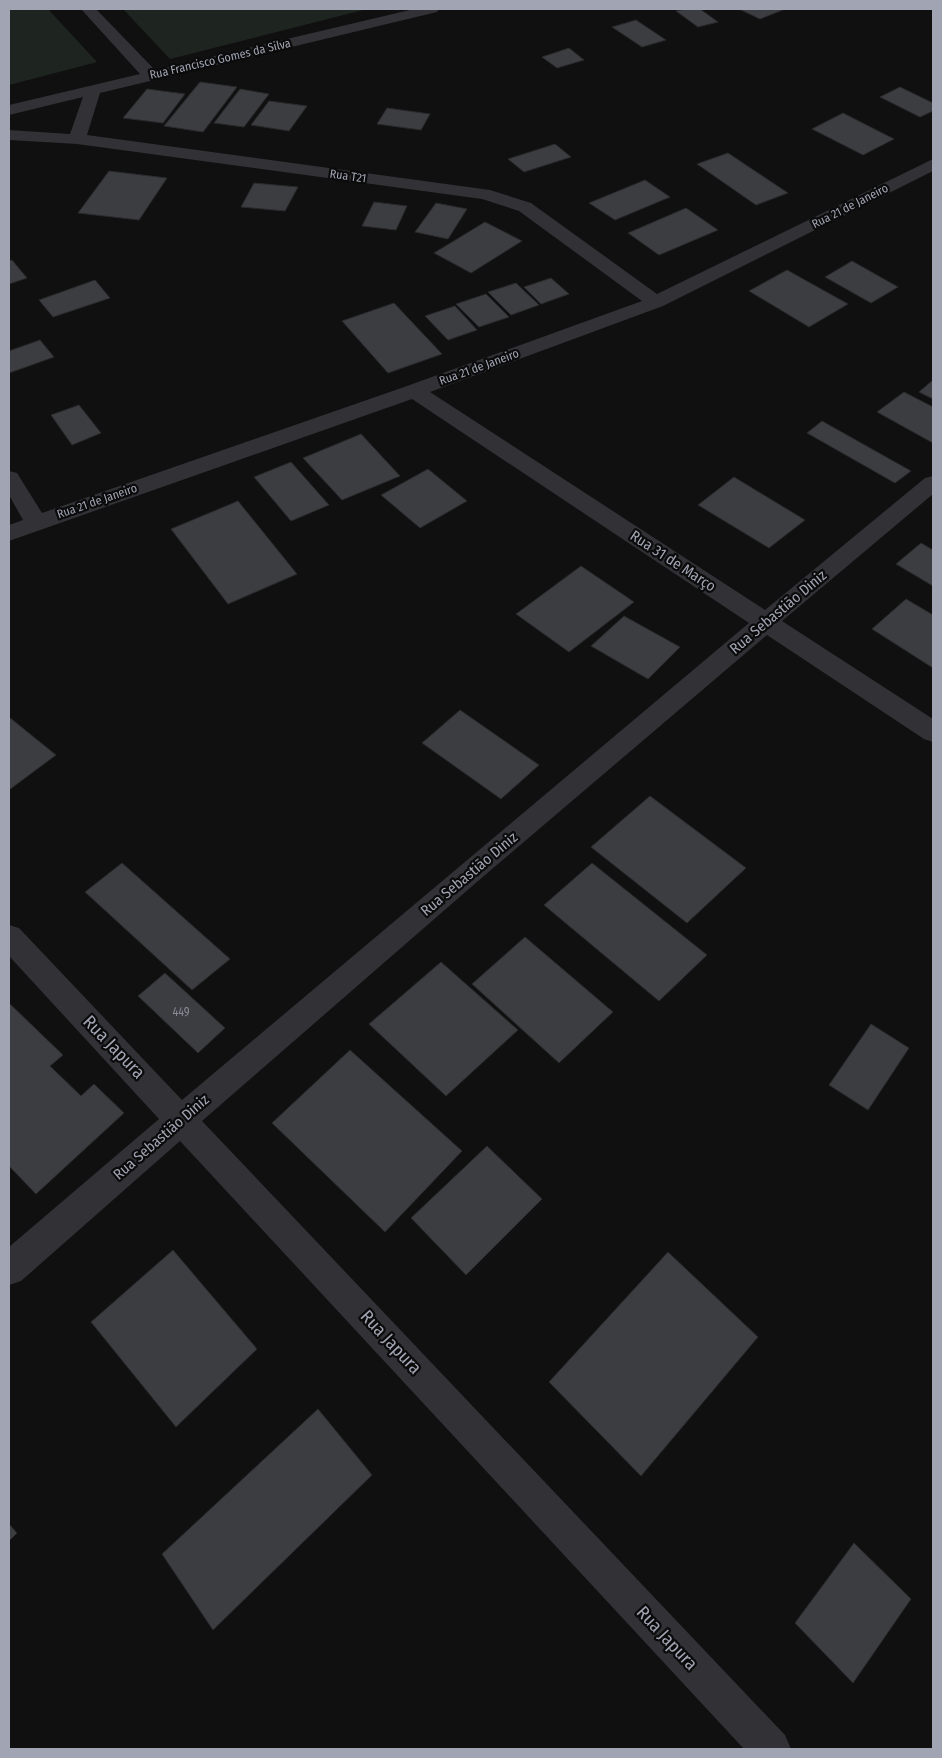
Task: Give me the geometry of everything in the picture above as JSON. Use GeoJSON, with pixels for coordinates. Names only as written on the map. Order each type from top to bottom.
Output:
{"type":"FeatureCollection","features":[{"type":"Feature","properties":{"kind":"street"},"geometry":{"type":"LineString","coordinates":[[88,9],[151,76]]}},
{"type":"Feature","properties":{"kind":"street","name":"Rua Francisco Gomes da Silva"},"geometry":{"type":"LineString","coordinates":[[9,110],[432,9]]}},
{"type":"Feature","properties":{"kind":"street"},"geometry":{"type":"LineString","coordinates":[[76,139],[93,90]]}},
{"type":"Feature","properties":{"kind":"street","name":"Rua T21"},"geometry":{"type":"LineString","coordinates":[[9,135],[76,139],[484,194],[525,207],[656,302]]}},
{"type":"Feature","properties":{"kind":"street","name":"Rua 21 de Janeiro"},"geometry":{"type":"LineString","coordinates":[[9,533],[414,391],[656,302],[933,164]]}},
{"type":"Feature","properties":{"kind":"street","name":"Rua 31 de Março"},"geometry":{"type":"LineString","coordinates":[[414,391],[933,732]]}},
{"type":"Feature","properties":{"kind":"street"},"geometry":{"type":"LineString","coordinates":[[9,478],[36,522]]}},
{"type":"Feature","properties":{"kind":"street","name":"Rua Sebastião Diniz"},"geometry":{"type":"LineString","coordinates":[[9,1269],[182,1119],[766,622],[933,483]]}},
{"type":"Feature","properties":{"kind":"street","name":"Rua Japura"},"geometry":{"type":"LineString","coordinates":[[9,937],[182,1119],[771,1749]]}},
{"type":"Feature","properties":{"kind":"shaded area"},"geometry":{"type":"Polygon","coordinates":[[[9,9],[48,9],[97,62],[9,85],[9,9]]]}},
{"type":"Feature","properties":{"kind":"shaded area"},"geometry":{"type":"Polygon","coordinates":[[[123,9],[367,9],[170,59],[123,9]]]}},
{"type":"Feature","properties":{"kind":"building"},"geometry":{"type":"Polygon","coordinates":[[[700,9],[718,22],[698,27],[676,11],[700,9]]]}},
{"type":"Feature","properties":{"kind":"building"},"geometry":{"type":"Polygon","coordinates":[[[739,9],[785,9],[760,19],[739,9]]]}},
{"type":"Feature","properties":{"kind":"building"},"geometry":{"type":"Polygon","coordinates":[[[636,20],[666,40],[642,47],[612,27],[636,20]]]}},
{"type":"Feature","properties":{"kind":"building"},"geometry":{"type":"Polygon","coordinates":[[[569,48],[584,60],[557,68],[542,57],[569,48]]]}},
{"type":"Feature","properties":{"kind":"building"},"geometry":{"type":"Polygon","coordinates":[[[200,82],[237,87],[203,132],[164,126],[200,82]]]}},
{"type":"Feature","properties":{"kind":"building"},"geometry":{"type":"Polygon","coordinates":[[[900,87],[933,103],[933,111],[920,117],[880,97],[900,87]]]}},
{"type":"Feature","properties":{"kind":"building"},"geometry":{"type":"Polygon","coordinates":[[[147,89],[185,94],[163,123],[123,118],[147,89]]]}},
{"type":"Feature","properties":{"kind":"building"},"geometry":{"type":"Polygon","coordinates":[[[240,89],[269,94],[244,127],[214,123],[240,89]]]}},
{"type":"Feature","properties":{"kind":"building"},"geometry":{"type":"Polygon","coordinates":[[[269,101],[307,106],[289,131],[251,125],[269,101]]]}},
{"type":"Feature","properties":{"kind":"building"},"geometry":{"type":"Polygon","coordinates":[[[387,108],[430,114],[421,130],[377,124],[387,108]]]}},
{"type":"Feature","properties":{"kind":"building"},"geometry":{"type":"Polygon","coordinates":[[[843,113],[894,139],[863,155],[812,129],[843,113]]]}},
{"type":"Feature","properties":{"kind":"building"},"geometry":{"type":"Polygon","coordinates":[[[555,144],[571,157],[524,172],[508,159],[555,144]]]}},
{"type":"Feature","properties":{"kind":"building"},"geometry":{"type":"Polygon","coordinates":[[[728,153],[788,193],[756,205],[697,164],[728,153]]]}},
{"type":"Feature","properties":{"kind":"building"},"geometry":{"type":"Polygon","coordinates":[[[109,171],[167,178],[139,220],[78,213],[109,171]]]}},
{"type":"Feature","properties":{"kind":"building"},"geometry":{"type":"Polygon","coordinates":[[[645,180],[670,197],[615,220],[589,203],[645,180]]]}},
{"type":"Feature","properties":{"kind":"building"},"geometry":{"type":"Polygon","coordinates":[[[254,183],[298,187],[285,211],[241,207],[254,183]]]}},
{"type":"Feature","properties":{"kind":"building"},"geometry":{"type":"Polygon","coordinates":[[[374,202],[407,206],[396,230],[362,226],[374,202]]]}},
{"type":"Feature","properties":{"kind":"building"},"geometry":{"type":"Polygon","coordinates":[[[436,203],[467,209],[448,239],[415,232],[436,203]]]}},
{"type":"Feature","properties":{"kind":"building"},"geometry":{"type":"Polygon","coordinates":[[[686,208],[718,230],[659,255],[628,233],[686,208]]]}},
{"type":"Feature","properties":{"kind":"building"},"geometry":{"type":"Polygon","coordinates":[[[485,222],[522,241],[471,273],[434,253],[485,222]]]}},
{"type":"Feature","properties":{"kind":"building"},"geometry":{"type":"Polygon","coordinates":[[[12,260],[27,278],[9,284],[9,261],[12,260]]]}},
{"type":"Feature","properties":{"kind":"building"},"geometry":{"type":"Polygon","coordinates":[[[852,261],[898,287],[871,303],[825,277],[852,261]]]}},
{"type":"Feature","properties":{"kind":"building"},"geometry":{"type":"Polygon","coordinates":[[[787,270],[848,304],[809,327],[749,291],[787,270]]]}},
{"type":"Feature","properties":{"kind":"building"},"geometry":{"type":"Polygon","coordinates":[[[551,278],[569,294],[541,304],[524,287],[551,278]]]}},
{"type":"Feature","properties":{"kind":"building"},"geometry":{"type":"Polygon","coordinates":[[[95,280],[110,298],[53,317],[39,300],[95,280]]]}},
{"type":"Feature","properties":{"kind":"building"},"geometry":{"type":"Polygon","coordinates":[[[516,283],[539,305],[511,315],[488,292],[516,283]]]}},
{"type":"Feature","properties":{"kind":"building"},"geometry":{"type":"Polygon","coordinates":[[[486,294],[509,317],[479,327],[456,304],[486,294]]]}},
{"type":"Feature","properties":{"kind":"building"},"geometry":{"type":"Polygon","coordinates":[[[394,303],[442,354],[388,373],[342,321],[394,303]]]}},
{"type":"Feature","properties":{"kind":"building"},"geometry":{"type":"Polygon","coordinates":[[[455,306],[477,330],[448,340],[425,316],[455,306]]]}},
{"type":"Feature","properties":{"kind":"building"},"geometry":{"type":"Polygon","coordinates":[[[40,340],[54,357],[9,373],[9,351],[40,340]]]}},
{"type":"Feature","properties":{"kind":"building"},"geometry":{"type":"Polygon","coordinates":[[[933,380],[933,399],[919,392],[933,380]]]}},
{"type":"Feature","properties":{"kind":"building"},"geometry":{"type":"Polygon","coordinates":[[[904,392],[933,407],[933,443],[877,412],[904,392]]]}},
{"type":"Feature","properties":{"kind":"building"},"geometry":{"type":"Polygon","coordinates":[[[79,405],[101,433],[72,445],[51,415],[79,405]]]}},
{"type":"Feature","properties":{"kind":"building"},"geometry":{"type":"Polygon","coordinates":[[[822,421],[911,471],[895,483],[807,433],[822,421]]]}},
{"type":"Feature","properties":{"kind":"building"},"geometry":{"type":"Polygon","coordinates":[[[361,434],[400,476],[342,500],[303,458],[361,434]]]}},
{"type":"Feature","properties":{"kind":"building"},"geometry":{"type":"Polygon","coordinates":[[[291,462],[329,505],[291,521],[254,477],[291,462]]]}},
{"type":"Feature","properties":{"kind":"building"},"geometry":{"type":"Polygon","coordinates":[[[428,469],[467,501],[420,528],[381,495],[428,469]]]}},
{"type":"Feature","properties":{"kind":"building"},"geometry":{"type":"Polygon","coordinates":[[[734,477],[805,520],[769,548],[698,505],[734,477]]]}},
{"type":"Feature","properties":{"kind":"building"},"geometry":{"type":"Polygon","coordinates":[[[238,501],[297,574],[228,604],[171,529],[238,501]]]}},
{"type":"Feature","properties":{"kind":"building"},"geometry":{"type":"Polygon","coordinates":[[[921,543],[933,550],[933,586],[896,564],[921,543]]]}},
{"type":"Feature","properties":{"kind":"building"},"geometry":{"type":"Polygon","coordinates":[[[581,566],[634,602],[569,652],[516,614],[581,566]]]}},
{"type":"Feature","properties":{"kind":"building"},"geometry":{"type":"Polygon","coordinates":[[[906,599],[933,615],[933,668],[872,629],[906,599]]]}},
{"type":"Feature","properties":{"kind":"building"},"geometry":{"type":"Polygon","coordinates":[[[624,616],[680,647],[648,679],[591,646],[624,616]]]}},
{"type":"Feature","properties":{"kind":"building"},"geometry":{"type":"Polygon","coordinates":[[[460,710],[539,765],[501,799],[422,743],[460,710]]]}},
{"type":"Feature","properties":{"kind":"building"},"geometry":{"type":"Polygon","coordinates":[[[9,717],[56,755],[9,790],[9,717]]]}},
{"type":"Feature","properties":{"kind":"building"},"geometry":{"type":"Polygon","coordinates":[[[650,796],[746,868],[687,923],[591,847],[650,796]]]}},
{"type":"Feature","properties":{"kind":"building"},"geometry":{"type":"Polygon","coordinates":[[[122,863],[230,959],[192,990],[85,892],[122,863]]]}},
{"type":"Feature","properties":{"kind":"building"},"geometry":{"type":"Polygon","coordinates":[[[592,863],[707,955],[659,1001],[544,905],[592,863]]]}},
{"type":"Feature","properties":{"kind":"building"},"geometry":{"type":"Polygon","coordinates":[[[525,937],[613,1012],[559,1063],[472,984],[525,937]]]}},
{"type":"Feature","properties":{"kind":"building"},"geometry":{"type":"Polygon","coordinates":[[[441,962],[518,1030],[446,1096],[369,1024],[441,962]]]}},
{"type":"Feature","properties":{"kind":"building"},"geometry":{"type":"Polygon","coordinates":[[[165,973],[225,1028],[198,1053],[138,996],[165,973]]]}},
{"type":"Feature","properties":{"kind":"building"},"geometry":{"type":"Polygon","coordinates":[[[9,1003],[63,1055],[50,1066],[81,1096],[94,1084],[124,1113],[36,1194],[9,1166],[9,1003]]]}},
{"type":"Feature","properties":{"kind":"building"},"geometry":{"type":"Polygon","coordinates":[[[871,1024],[909,1048],[868,1110],[829,1085],[871,1024]]]}},
{"type":"Feature","properties":{"kind":"building"},"geometry":{"type":"Polygon","coordinates":[[[350,1050],[462,1151],[385,1232],[272,1123],[350,1050]]]}},
{"type":"Feature","properties":{"kind":"building"},"geometry":{"type":"Polygon","coordinates":[[[487,1146],[542,1199],[466,1275],[411,1218],[487,1146]]]}},
{"type":"Feature","properties":{"kind":"building"},"geometry":{"type":"Polygon","coordinates":[[[173,1250],[257,1349],[176,1427],[91,1322],[173,1250]]]}},
{"type":"Feature","properties":{"kind":"building"},"geometry":{"type":"Polygon","coordinates":[[[668,1252],[758,1337],[641,1476],[549,1382],[668,1252]]]}},
{"type":"Feature","properties":{"kind":"building"},"geometry":{"type":"Polygon","coordinates":[[[318,1409],[372,1475],[213,1630],[162,1554],[318,1409]]]}},
{"type":"Feature","properties":{"kind":"building"},"geometry":{"type":"Polygon","coordinates":[[[9,1524],[17,1533],[9,1541],[9,1524]]]}},
{"type":"Feature","properties":{"kind":"building"},"geometry":{"type":"Polygon","coordinates":[[[854,1543],[911,1599],[853,1683],[795,1623],[854,1543]]]}}]}
